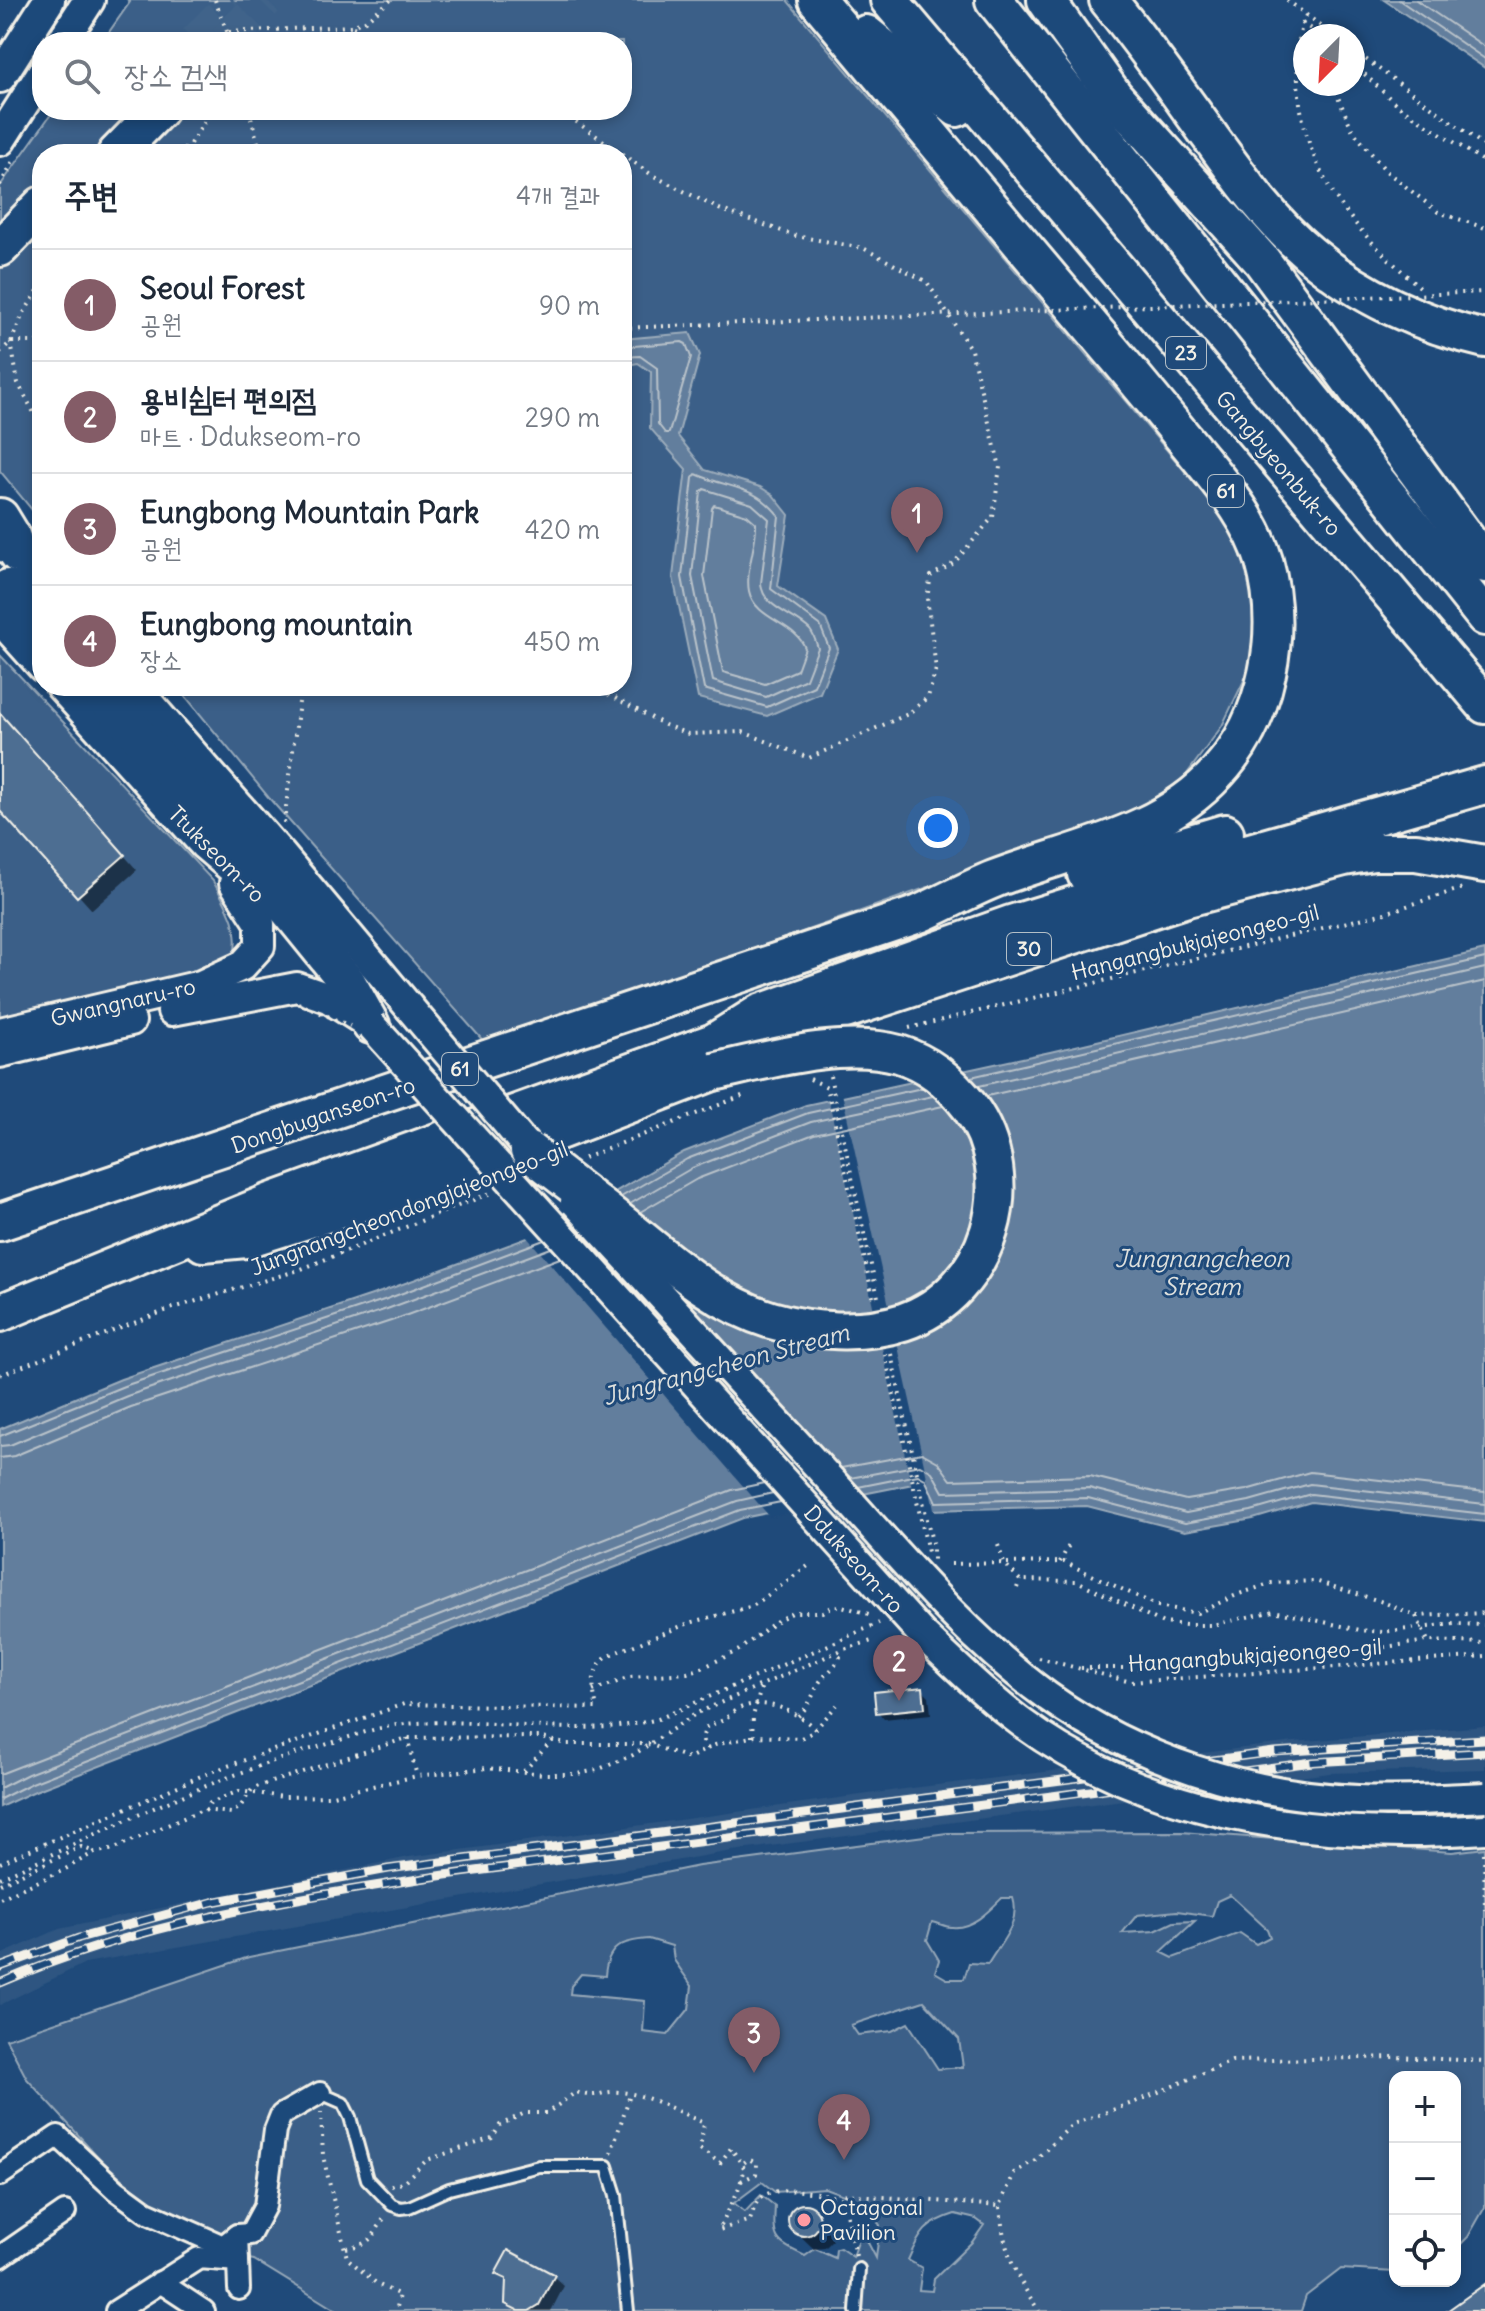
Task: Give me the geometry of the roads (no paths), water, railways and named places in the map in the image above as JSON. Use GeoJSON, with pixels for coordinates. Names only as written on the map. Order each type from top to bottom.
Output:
{"type":"FeatureCollection","features":[{"type":"Feature","properties":{"kind":"highway","name":"61"},"geometry":{"type":"LineString","coordinates":[[817,0],[1226,490],[1251,527],[1271,595],[1268,669],[1257,707],[1240,742],[1218,772],[1192,796],[1128,834],[994,879],[919,914]]}},
{"type":"Feature","properties":{"kind":"highway"},"geometry":{"type":"LineString","coordinates":[[825,0],[1023,161]]}},
{"type":"Feature","properties":{"kind":"highway","name":"Gangbyeonbuk-ro"},"geometry":{"type":"LineString","coordinates":[[889,0],[1485,705]]}},
{"type":"Feature","properties":{"kind":"highway"},"geometry":{"type":"LineString","coordinates":[[994,0],[1485,617]]}},
{"type":"Feature","properties":{"kind":"highway"},"geometry":{"type":"LineString","coordinates":[[1046,0],[1114,96],[1262,261],[1485,564]]}},
{"type":"Feature","properties":{"kind":"highway"},"geometry":{"type":"LineString","coordinates":[[1108,0],[1250,192],[1309,254],[1354,286],[1409,314],[1485,339]]}},
{"type":"Feature","properties":{"kind":"highway"},"geometry":{"type":"LineString","coordinates":[[100,144],[122,120]]}},
{"type":"Feature","properties":{"kind":"highway"},"geometry":{"type":"LineString","coordinates":[[126,144],[149,120]]}},
{"type":"Feature","properties":{"kind":"highway"},"geometry":{"type":"LineString","coordinates":[[0,248],[32,215]]}},
{"type":"Feature","properties":{"kind":"highway"},"geometry":{"type":"LineString","coordinates":[[0,273],[32,240]]}},
{"type":"Feature","properties":{"kind":"highway"},"geometry":{"type":"LineString","coordinates":[[17,597],[32,615]]}},
{"type":"Feature","properties":{"kind":"highway"},"geometry":{"type":"LineString","coordinates":[[104,696],[234,843],[347,982],[371,1025]]}},
{"type":"Feature","properties":{"kind":"highway"},"geometry":{"type":"LineString","coordinates":[[919,914],[1004,900],[1134,858],[1485,760]]}},
{"type":"Feature","properties":{"kind":"highway"},"geometry":{"type":"LineString","coordinates":[[0,1313],[170,1245],[246,1239],[426,1182],[714,1057],[760,1013],[1011,924],[1485,785]]}},
{"type":"Feature","properties":{"kind":"highway","name":"30"},"geometry":{"type":"LineString","coordinates":[[714,1057],[769,1035],[1173,902],[1344,857],[1373,852],[1416,852],[1480,875]]}},
{"type":"Feature","properties":{"kind":"highway","name":"Dongbuganseon-ro"},"geometry":{"type":"LineString","coordinates":[[0,1222],[919,914]]}},
{"type":"Feature","properties":{"kind":"highway"},"geometry":{"type":"LineString","coordinates":[[529,1151],[690,1278],[730,1303],[772,1320],[841,1330],[882,1327],[922,1314],[953,1292],[964,1279],[989,1234],[997,1199],[997,1181],[984,1129],[952,1085],[918,1062],[876,1050],[714,1057]]}},
{"type":"Feature","properties":{"kind":"main road"},"geometry":{"type":"LineString","coordinates":[[0,77],[49,0]]}},
{"type":"Feature","properties":{"kind":"main road"},"geometry":{"type":"LineString","coordinates":[[68,32],[89,0]]}},
{"type":"Feature","properties":{"kind":"main road"},"geometry":{"type":"LineString","coordinates":[[0,140],[32,90]]}},
{"type":"Feature","properties":{"kind":"main road"},"geometry":{"type":"LineString","coordinates":[[6,535],[17,597],[32,639]]}},
{"type":"Feature","properties":{"kind":"main road","name":"Ttukseom-ro"},"geometry":{"type":"LineString","coordinates":[[69,696],[204,845],[244,879],[371,1025]]}},
{"type":"Feature","properties":{"kind":"main road","name":"Ttukseom-ro"},"geometry":{"type":"LineString","coordinates":[[143,696],[409,1007]]}},
{"type":"Feature","properties":{"kind":"main road","name":"Gwangnaru-ro"},"geometry":{"type":"LineString","coordinates":[[0,1032],[201,985],[242,966],[260,946],[260,923],[236,885],[204,845]]}},
{"type":"Feature","properties":{"kind":"main road","name":"Gwangnaru-ro"},"geometry":{"type":"LineString","coordinates":[[0,1053],[189,1007],[297,987],[328,998],[371,1025]]}},
{"type":"Feature","properties":{"kind":"main road","name":"Ddukseom-ro"},"geometry":{"type":"LineString","coordinates":[[409,1007],[529,1151],[913,1571],[991,1650],[1047,1696],[1081,1718],[1162,1757],[1258,1787],[1356,1800],[1485,1797]]}},
{"type":"Feature","properties":{"kind":"main road","name":"Ddukseom-ro"},"geometry":{"type":"LineString","coordinates":[[371,1025],[922,1634],[1021,1722],[1096,1767],[1216,1813],[1301,1829],[1484,1841]]}},
{"type":"Feature","properties":{"kind":"street"},"geometry":{"type":"LineString","coordinates":[[0,2175],[58,2136],[116,2190],[146,2212],[223,2246],[237,2235],[250,2234],[265,2206],[275,2130],[281,2115],[320,2093]]}},
{"type":"Feature","properties":{"kind":"street"},"geometry":{"type":"LineString","coordinates":[[0,2257],[65,2212]]}},
{"type":"Feature","properties":{"kind":"street"},"geometry":{"type":"LineString","coordinates":[[237,2235],[239,2289]]}},
{"type":"Feature","properties":{"kind":"street"},"geometry":{"type":"LineString","coordinates":[[116,2311],[199,2258],[238,2261]]}},
{"type":"Feature","properties":{"kind":"street"},"geometry":{"type":"LineString","coordinates":[[160,2282],[204,2311]]}},
{"type":"Feature","properties":{"kind":"lane"},"geometry":{"type":"LineString","coordinates":[[320,2093],[343,2103],[350,2117],[367,2179],[392,2205],[409,2207],[449,2189],[539,2166],[607,2166],[616,2195],[628,2311]]}},
{"type":"Feature","properties":{"kind":"lane"},"geometry":{"type":"LineString","coordinates":[[856,2311],[859,2269]]}},
{"type":"Feature","properties":{"kind":"water"},"geometry":{"type":"Polygon","coordinates":[[[1384,0],[1485,0],[1485,68],[1384,0]]]}},
{"type":"Feature","properties":{"kind":"water"},"geometry":{"type":"Polygon","coordinates":[[[690,333],[700,355],[678,436],[705,470],[760,487],[773,495],[789,515],[778,586],[826,620],[838,649],[820,693],[767,716],[698,698],[673,577],[686,469],[650,428],[651,372],[638,363],[632,364],[632,338],[690,333]]]}},
{"type":"Feature","properties":{"kind":"water","name":"Jungnangcheon Stream"},"geometry":{"type":"Polygon","coordinates":[[[1485,950],[1485,1522],[1311,1502],[1253,1519],[1185,1531],[1087,1506],[929,1510],[918,1483],[743,1518],[0,1807],[0,1429],[121,1379],[381,1292],[549,1230],[684,1152],[806,1105],[1050,1052],[1485,950]]]}},
{"type":"Feature","properties":{"kind":"tunnel"},"geometry":{"type":"LineString","coordinates":[[235,32],[266,0]]}},
{"type":"Feature","properties":{"kind":"tunnel"},"geometry":{"type":"LineString","coordinates":[[206,32],[235,1]]}},
{"type":"Feature","properties":{"kind":"railway"},"geometry":{"type":"LineString","coordinates":[[0,1967],[79,1938],[212,1902],[388,1869],[1274,1752],[1485,1739]]}},
{"type":"Feature","properties":{"kind":"railway"},"geometry":{"type":"LineString","coordinates":[[0,1983],[53,1962],[163,1928],[275,1903],[445,1875],[1313,1762],[1485,1752]]}},
{"type":"Feature","properties":{"kind":"place","name":"Seoul Forest"},"geometry":{"type":"Point","coordinates":[917,553]}},
{"type":"Feature","properties":{"kind":"place","name":"용비쉼터 편의점"},"geometry":{"type":"Point","coordinates":[899,1701]}},
{"type":"Feature","properties":{"kind":"place","name":"Eungbong Mountain Park"},"geometry":{"type":"Point","coordinates":[754,2073]}},
{"type":"Feature","properties":{"kind":"place","name":"Eungbong mountain"},"geometry":{"type":"Point","coordinates":[844,2160]}},
{"type":"Feature","properties":{"kind":"place","name":"Octagonal Pavilion"},"geometry":{"type":"Point","coordinates":[804,2220]}},
{"type":"Feature","properties":{"kind":"water label","name":"Jungrangcheon Stream"},"geometry":{"type":"Point","coordinates":[726,1365]}}]}
